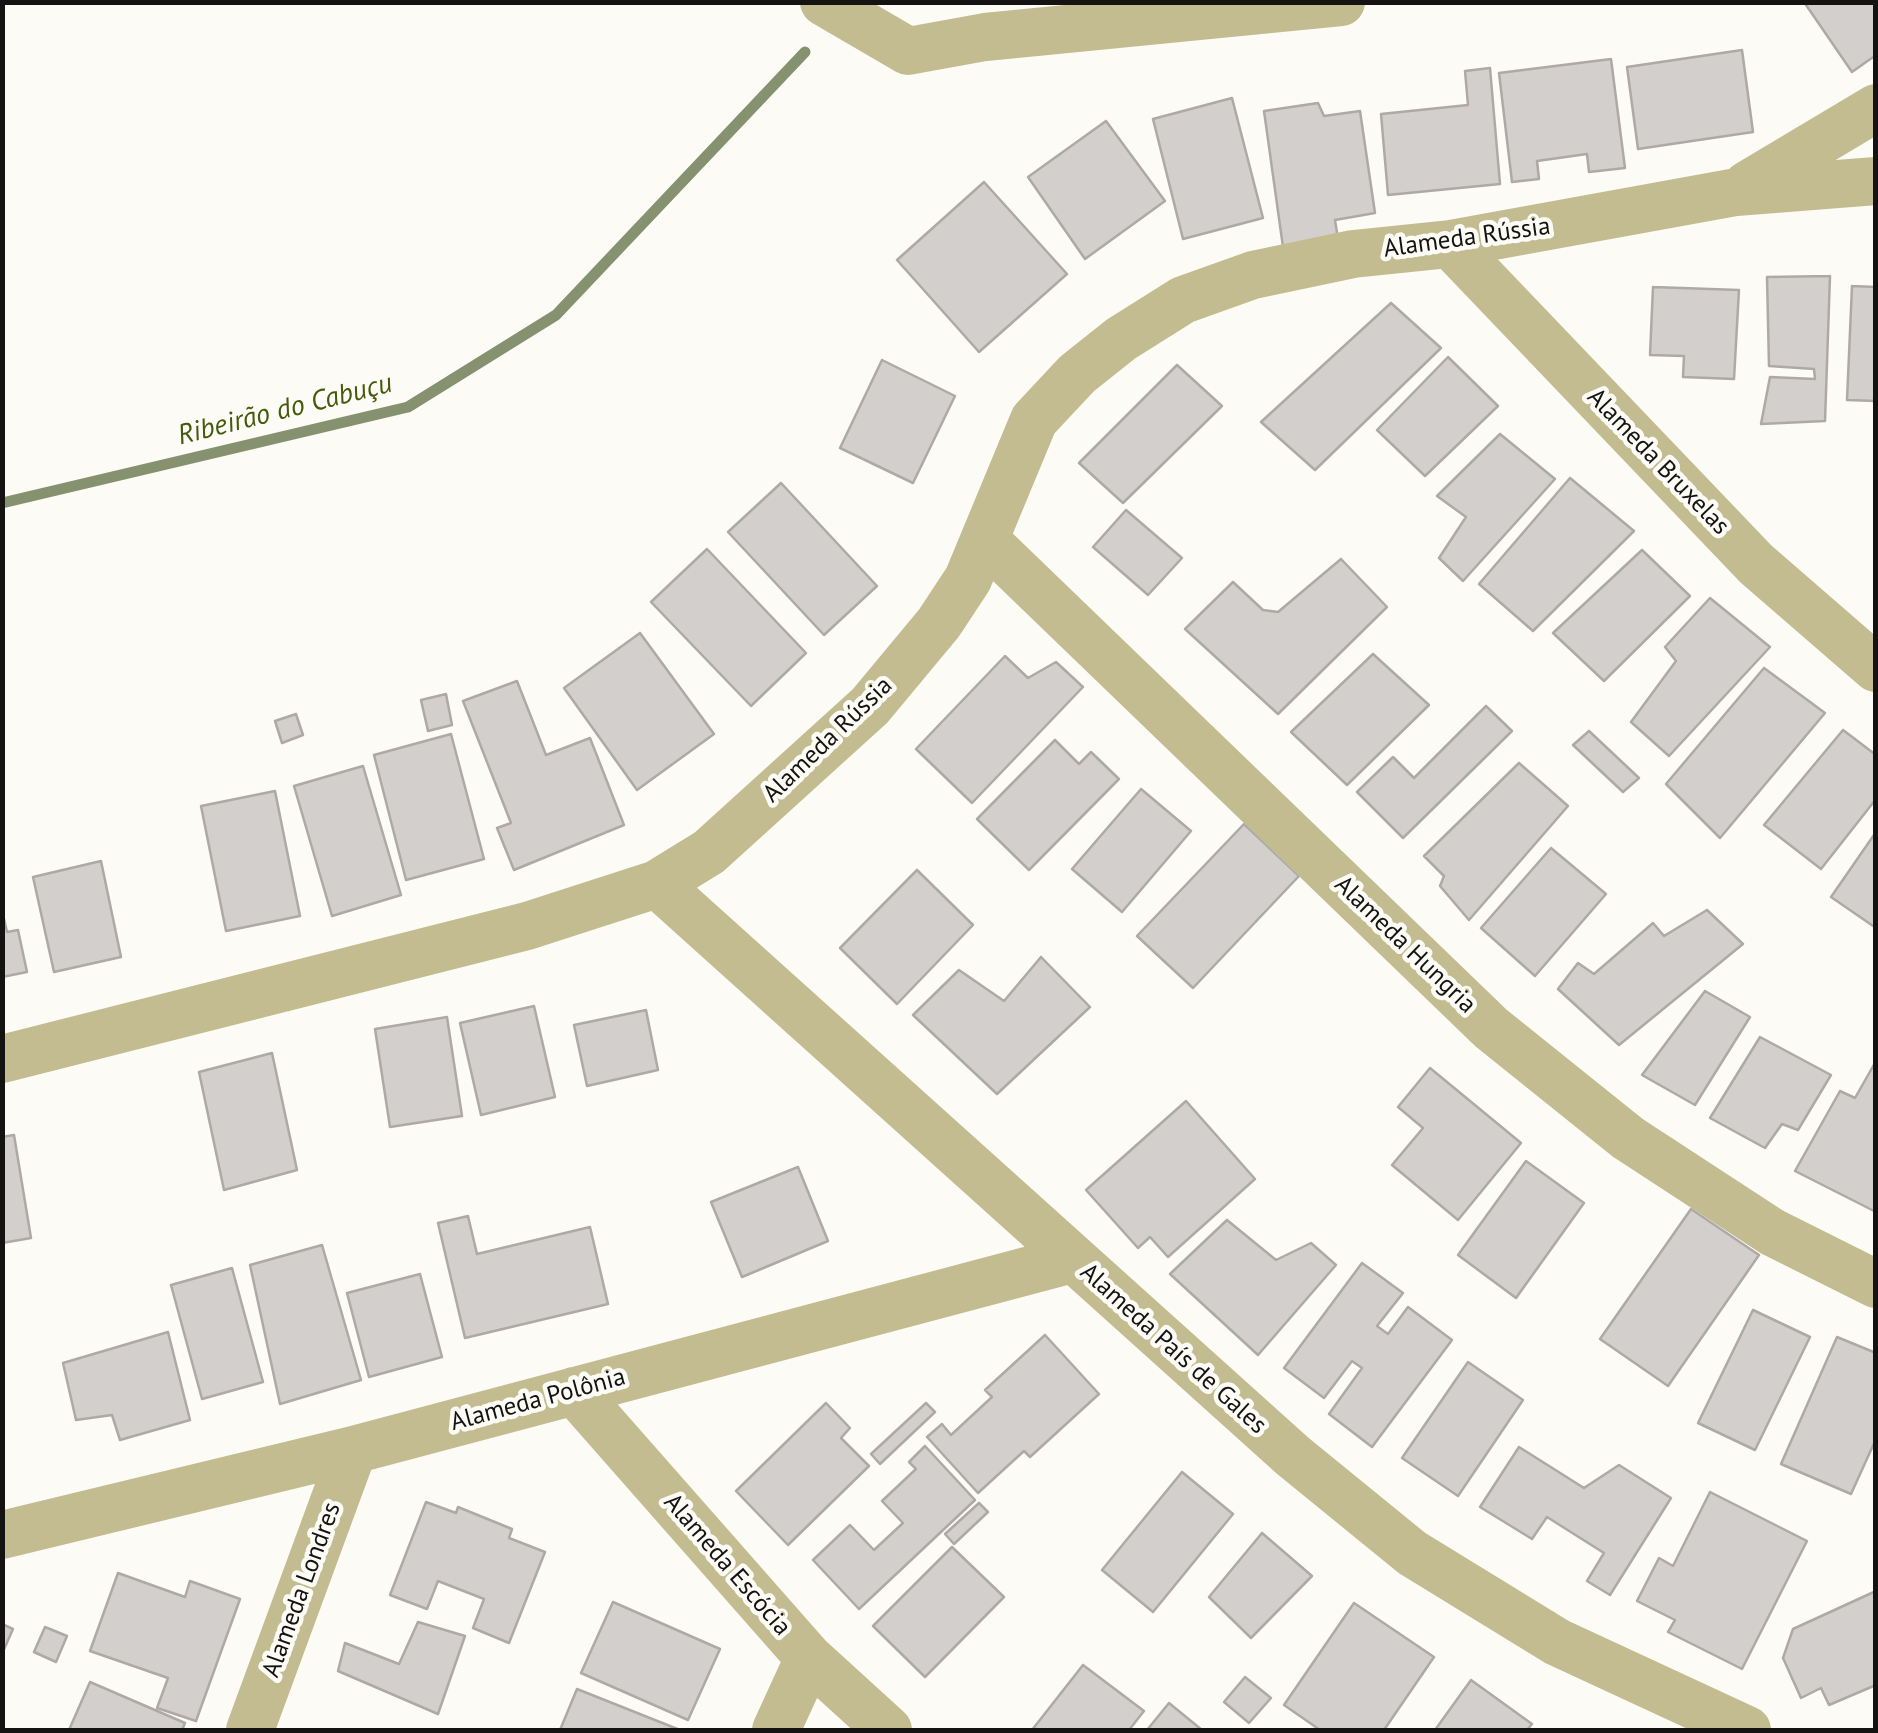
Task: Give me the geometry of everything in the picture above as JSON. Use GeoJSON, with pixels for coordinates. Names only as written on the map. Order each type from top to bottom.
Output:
{"type":"FeatureCollection","features":[{"type":"Feature","properties":{"kind":"street"},"geometry":{"type":"LineString","coordinates":[[824,2],[908,51],[985,38],[1341,2]]}},
{"type":"Feature","properties":{"kind":"street","name":"Alameda Rússia"},"geometry":{"type":"LineString","coordinates":[[1736,192],[1876,108]]}},
{"type":"Feature","properties":{"kind":"street","name":"Alameda Rússia"},"geometry":{"type":"LineString","coordinates":[[2,1059],[527,926],[657,884],[709,852],[870,706],[939,623],[986,541],[1034,420],[1077,374],[1121,338],[1184,300],[1254,274],[1352,254],[1450,244],[1736,192],[1876,180]]}},
{"type":"Feature","properties":{"kind":"street","name":"Alameda Bruxelas"},"geometry":{"type":"LineString","coordinates":[[1450,244],[1756,564],[1876,668]]}},
{"type":"Feature","properties":{"kind":"street","name":"Alameda Hungria"},"geometry":{"type":"LineString","coordinates":[[986,541],[1491,1028],[1628,1138],[1772,1232],[1876,1284]]}},
{"type":"Feature","properties":{"kind":"street","name":"Alameda País de Gales"},"geometry":{"type":"LineString","coordinates":[[657,884],[1293,1456],[1412,1553],[1556,1642],[1747,1730]]}},
{"type":"Feature","properties":{"kind":"street","name":"Alameda Polônia"},"geometry":{"type":"LineString","coordinates":[[2,1536],[353,1450],[1072,1259]]}},
{"type":"Feature","properties":{"kind":"street","name":"Alameda Escócia"},"geometry":{"type":"LineString","coordinates":[[574,1390],[809,1658],[888,1730]]}},
{"type":"Feature","properties":{"kind":"street","name":"Alameda Londres"},"geometry":{"type":"LineString","coordinates":[[250,1730],[353,1450]]}},
{"type":"Feature","properties":{"kind":"street"},"geometry":{"type":"LineString","coordinates":[[776,1730],[809,1658]]}},
{"type":"Feature","properties":{"kind":"building"},"geometry":{"type":"Polygon","coordinates":[[[1804,2],[1876,2],[1876,55],[1852,72],[1804,2]]]}},
{"type":"Feature","properties":{"kind":"building"},"geometry":{"type":"Polygon","coordinates":[[[1742,50],[1753,132],[1638,149],[1627,67],[1742,50]]]}},
{"type":"Feature","properties":{"kind":"building"},"geometry":{"type":"Polygon","coordinates":[[[1611,59],[1625,168],[1589,172],[1587,154],[1537,161],[1539,179],[1512,182],[1499,73],[1611,59]]]}},
{"type":"Feature","properties":{"kind":"building"},"geometry":{"type":"Polygon","coordinates":[[[1490,68],[1500,184],[1388,195],[1381,114],[1468,105],[1465,71],[1490,68]]]}},
{"type":"Feature","properties":{"kind":"building"},"geometry":{"type":"Polygon","coordinates":[[[1232,98],[1263,218],[1183,239],[1153,119],[1232,98]]]}},
{"type":"Feature","properties":{"kind":"building"},"geometry":{"type":"Polygon","coordinates":[[[1318,103],[1324,116],[1360,111],[1375,213],[1335,220],[1338,239],[1283,247],[1264,111],[1318,103]]]}},
{"type":"Feature","properties":{"kind":"building"},"geometry":{"type":"Polygon","coordinates":[[[1106,121],[1165,201],[1085,259],[1028,177],[1106,121]]]}},
{"type":"Feature","properties":{"kind":"building"},"geometry":{"type":"Polygon","coordinates":[[[984,182],[1067,274],[979,352],[897,260],[984,182]]]}},
{"type":"Feature","properties":{"kind":"building"},"geometry":{"type":"Polygon","coordinates":[[[1830,276],[1825,421],[1761,424],[1770,377],[1815,379],[1814,369],[1769,366],[1767,277],[1830,276]]]}},
{"type":"Feature","properties":{"kind":"building"},"geometry":{"type":"Polygon","coordinates":[[[1852,286],[1876,287],[1876,401],[1847,400],[1852,286]]]}},
{"type":"Feature","properties":{"kind":"building"},"geometry":{"type":"Polygon","coordinates":[[[1653,287],[1739,290],[1734,379],[1683,377],[1684,356],[1650,355],[1653,287]]]}},
{"type":"Feature","properties":{"kind":"building"},"geometry":{"type":"Polygon","coordinates":[[[1391,303],[1441,348],[1315,470],[1261,422],[1391,303]]]}},
{"type":"Feature","properties":{"kind":"building"},"geometry":{"type":"Polygon","coordinates":[[[1448,357],[1498,406],[1425,476],[1377,430],[1448,357]]]}},
{"type":"Feature","properties":{"kind":"building"},"geometry":{"type":"Polygon","coordinates":[[[882,360],[955,396],[913,483],[840,448],[882,360]]]}},
{"type":"Feature","properties":{"kind":"building"},"geometry":{"type":"Polygon","coordinates":[[[1177,365],[1222,406],[1123,503],[1079,463],[1177,365]]]}},
{"type":"Feature","properties":{"kind":"building"},"geometry":{"type":"Polygon","coordinates":[[[1500,434],[1555,479],[1463,581],[1439,558],[1466,517],[1437,496],[1500,434]]]}},
{"type":"Feature","properties":{"kind":"building"},"geometry":{"type":"Polygon","coordinates":[[[1570,478],[1634,531],[1533,631],[1479,584],[1570,478]]]}},
{"type":"Feature","properties":{"kind":"building"},"geometry":{"type":"Polygon","coordinates":[[[781,483],[877,586],[824,635],[728,532],[781,483]]]}},
{"type":"Feature","properties":{"kind":"building"},"geometry":{"type":"Polygon","coordinates":[[[1126,510],[1182,558],[1148,595],[1093,547],[1126,510]]]}},
{"type":"Feature","properties":{"kind":"building"},"geometry":{"type":"Polygon","coordinates":[[[707,549],[806,653],[751,706],[651,602],[707,549]]]}},
{"type":"Feature","properties":{"kind":"building"},"geometry":{"type":"Polygon","coordinates":[[[1642,550],[1690,596],[1604,681],[1553,633],[1642,550]]]}},
{"type":"Feature","properties":{"kind":"building"},"geometry":{"type":"Polygon","coordinates":[[[1341,559],[1387,607],[1278,714],[1185,629],[1233,582],[1263,610],[1278,612],[1341,559]]]}},
{"type":"Feature","properties":{"kind":"building"},"geometry":{"type":"Polygon","coordinates":[[[1710,598],[1770,647],[1669,756],[1631,722],[1676,661],[1665,647],[1710,598]]]}},
{"type":"Feature","properties":{"kind":"building"},"geometry":{"type":"Polygon","coordinates":[[[640,633],[714,734],[637,790],[564,688],[640,633]]]}},
{"type":"Feature","properties":{"kind":"building"},"geometry":{"type":"Polygon","coordinates":[[[1373,654],[1429,705],[1347,785],[1291,732],[1373,654]]]}},
{"type":"Feature","properties":{"kind":"building"},"geometry":{"type":"Polygon","coordinates":[[[1005,656],[1028,678],[1056,662],[1083,687],[972,803],[916,749],[1005,656]]]}},
{"type":"Feature","properties":{"kind":"building"},"geometry":{"type":"Polygon","coordinates":[[[1764,668],[1825,713],[1720,838],[1666,784],[1764,668]]]}},
{"type":"Feature","properties":{"kind":"building"},"geometry":{"type":"Polygon","coordinates":[[[517,681],[546,755],[590,738],[624,825],[514,870],[497,828],[511,823],[463,701],[517,681]]]}},
{"type":"Feature","properties":{"kind":"building"},"geometry":{"type":"Polygon","coordinates":[[[446,694],[452,725],[428,731],[421,700],[446,694]]]}},
{"type":"Feature","properties":{"kind":"building"},"geometry":{"type":"Polygon","coordinates":[[[1486,706],[1512,731],[1403,838],[1357,792],[1393,757],[1414,778],[1486,706]]]}},
{"type":"Feature","properties":{"kind":"building"},"geometry":{"type":"Polygon","coordinates":[[[296,714],[303,735],[282,743],[275,721],[296,714]]]}},
{"type":"Feature","properties":{"kind":"building"},"geometry":{"type":"Polygon","coordinates":[[[1843,730],[1876,755],[1876,799],[1821,869],[1764,825],[1843,730]]]}},
{"type":"Feature","properties":{"kind":"building"},"geometry":{"type":"Polygon","coordinates":[[[1589,731],[1639,778],[1623,792],[1573,745],[1589,731]]]}},
{"type":"Feature","properties":{"kind":"building"},"geometry":{"type":"Polygon","coordinates":[[[451,734],[484,859],[406,880],[374,755],[451,734]]]}},
{"type":"Feature","properties":{"kind":"building"},"geometry":{"type":"Polygon","coordinates":[[[1055,740],[1079,764],[1091,752],[1119,779],[1029,870],[977,819],[1055,740]]]}},
{"type":"Feature","properties":{"kind":"building"},"geometry":{"type":"Polygon","coordinates":[[[1519,763],[1568,806],[1469,920],[1440,886],[1444,876],[1424,856],[1519,763]]]}},
{"type":"Feature","properties":{"kind":"building"},"geometry":{"type":"Polygon","coordinates":[[[363,766],[401,895],[332,916],[294,786],[363,766]]]}},
{"type":"Feature","properties":{"kind":"building"},"geometry":{"type":"Polygon","coordinates":[[[1141,789],[1191,831],[1122,912],[1072,869],[1141,789]]]}},
{"type":"Feature","properties":{"kind":"building"},"geometry":{"type":"Polygon","coordinates":[[[275,791],[300,916],[226,931],[201,806],[275,791]]]}},
{"type":"Feature","properties":{"kind":"building"},"geometry":{"type":"Polygon","coordinates":[[[1244,824],[1299,876],[1193,988],[1137,936],[1244,824]]]}},
{"type":"Feature","properties":{"kind":"building"},"geometry":{"type":"Polygon","coordinates":[[[1876,832],[1876,928],[1831,897],[1876,832]]]}},
{"type":"Feature","properties":{"kind":"building"},"geometry":{"type":"Polygon","coordinates":[[[1551,848],[1606,894],[1535,976],[1481,928],[1551,848]]]}},
{"type":"Feature","properties":{"kind":"building"},"geometry":{"type":"Polygon","coordinates":[[[101,861],[121,957],[54,972],[33,877],[101,861]]]}},
{"type":"Feature","properties":{"kind":"building"},"geometry":{"type":"Polygon","coordinates":[[[917,870],[973,925],[897,1004],[840,948],[917,870]]]}},
{"type":"Feature","properties":{"kind":"building"},"geometry":{"type":"Polygon","coordinates":[[[2,910],[7,932],[18,930],[27,972],[2,977],[2,910]]]}},
{"type":"Feature","properties":{"kind":"building"},"geometry":{"type":"Polygon","coordinates":[[[1707,910],[1743,944],[1619,1045],[1558,989],[1578,963],[1594,974],[1653,923],[1664,936],[1707,910]]]}},
{"type":"Feature","properties":{"kind":"building"},"geometry":{"type":"Polygon","coordinates":[[[1041,957],[1090,1007],[997,1094],[913,1015],[959,970],[1004,1001],[1041,957]]]}},
{"type":"Feature","properties":{"kind":"building"},"geometry":{"type":"Polygon","coordinates":[[[1705,991],[1750,1017],[1695,1105],[1642,1075],[1705,991]]]}},
{"type":"Feature","properties":{"kind":"building"},"geometry":{"type":"Polygon","coordinates":[[[534,1006],[555,1097],[481,1115],[460,1023],[534,1006]]]}},
{"type":"Feature","properties":{"kind":"building"},"geometry":{"type":"Polygon","coordinates":[[[646,1010],[658,1070],[587,1086],[574,1025],[646,1010]]]}},
{"type":"Feature","properties":{"kind":"building"},"geometry":{"type":"Polygon","coordinates":[[[447,1017],[462,1116],[390,1127],[375,1029],[447,1017]]]}},
{"type":"Feature","properties":{"kind":"building"},"geometry":{"type":"Polygon","coordinates":[[[1760,1037],[1831,1075],[1798,1130],[1782,1124],[1765,1148],[1710,1118],[1760,1037]]]}},
{"type":"Feature","properties":{"kind":"building"},"geometry":{"type":"Polygon","coordinates":[[[272,1053],[297,1170],[224,1190],[199,1072],[272,1053]]]}},
{"type":"Feature","properties":{"kind":"building"},"geometry":{"type":"Polygon","coordinates":[[[1876,1061],[1876,1212],[1795,1171],[1840,1091],[1855,1098],[1876,1061]]]}},
{"type":"Feature","properties":{"kind":"building"},"geometry":{"type":"Polygon","coordinates":[[[1430,1068],[1521,1143],[1458,1220],[1392,1165],[1423,1128],[1398,1107],[1430,1068]]]}},
{"type":"Feature","properties":{"kind":"building"},"geometry":{"type":"Polygon","coordinates":[[[1186,1101],[1255,1179],[1168,1257],[1150,1237],[1138,1248],[1086,1190],[1186,1101]]]}},
{"type":"Feature","properties":{"kind":"building"},"geometry":{"type":"Polygon","coordinates":[[[14,1135],[31,1238],[2,1243],[2,1137],[14,1135]]]}},
{"type":"Feature","properties":{"kind":"building"},"geometry":{"type":"Polygon","coordinates":[[[1526,1161],[1584,1203],[1516,1298],[1458,1255],[1526,1161]]]}},
{"type":"Feature","properties":{"kind":"building"},"geometry":{"type":"Polygon","coordinates":[[[798,1167],[828,1241],[742,1277],[711,1202],[798,1167]]]}},
{"type":"Feature","properties":{"kind":"building"},"geometry":{"type":"Polygon","coordinates":[[[1691,1209],[1759,1255],[1668,1386],[1600,1339],[1691,1209]]]}},
{"type":"Feature","properties":{"kind":"building"},"geometry":{"type":"Polygon","coordinates":[[[468,1216],[477,1254],[590,1227],[608,1304],[465,1338],[438,1223],[468,1216]]]}},
{"type":"Feature","properties":{"kind":"building"},"geometry":{"type":"Polygon","coordinates":[[[1227,1220],[1276,1260],[1311,1243],[1336,1265],[1258,1355],[1170,1274],[1227,1220]]]}},
{"type":"Feature","properties":{"kind":"building"},"geometry":{"type":"Polygon","coordinates":[[[322,1245],[361,1380],[280,1404],[250,1265],[322,1245]]]}},
{"type":"Feature","properties":{"kind":"building"},"geometry":{"type":"Polygon","coordinates":[[[1362,1263],[1403,1293],[1377,1326],[1388,1334],[1408,1307],[1452,1340],[1372,1447],[1329,1414],[1362,1368],[1352,1361],[1324,1398],[1284,1368],[1362,1263]]]}},
{"type":"Feature","properties":{"kind":"building"},"geometry":{"type":"Polygon","coordinates":[[[232,1268],[263,1382],[202,1399],[171,1285],[232,1268]]]}},
{"type":"Feature","properties":{"kind":"building"},"geometry":{"type":"Polygon","coordinates":[[[420,1274],[442,1357],[369,1377],[347,1293],[420,1274]]]}},
{"type":"Feature","properties":{"kind":"building"},"geometry":{"type":"Polygon","coordinates":[[[1753,1310],[1810,1337],[1755,1450],[1698,1423],[1753,1310]]]}},
{"type":"Feature","properties":{"kind":"building"},"geometry":{"type":"Polygon","coordinates":[[[168,1332],[190,1420],[120,1440],[112,1415],[76,1420],[63,1363],[168,1332]]]}},
{"type":"Feature","properties":{"kind":"building"},"geometry":{"type":"Polygon","coordinates":[[[1045,1335],[1099,1394],[1030,1457],[1024,1451],[978,1493],[927,1437],[942,1424],[951,1435],[992,1397],[985,1390],[1045,1335]]]}},
{"type":"Feature","properties":{"kind":"building"},"geometry":{"type":"Polygon","coordinates":[[[1837,1337],[1876,1353],[1876,1439],[1851,1494],[1781,1464],[1837,1337]]]}},
{"type":"Feature","properties":{"kind":"building"},"geometry":{"type":"Polygon","coordinates":[[[1468,1362],[1523,1400],[1458,1496],[1402,1458],[1468,1362]]]}},
{"type":"Feature","properties":{"kind":"building"},"geometry":{"type":"Polygon","coordinates":[[[826,1403],[850,1428],[841,1438],[869,1466],[788,1545],[736,1491],[826,1403]]]}},
{"type":"Feature","properties":{"kind":"building"},"geometry":{"type":"Polygon","coordinates":[[[926,1403],[935,1412],[880,1464],[871,1454],[926,1403]]]}},
{"type":"Feature","properties":{"kind":"building"},"geometry":{"type":"Polygon","coordinates":[[[925,1446],[975,1500],[859,1609],[813,1560],[850,1525],[874,1550],[903,1523],[882,1501],[916,1469],[909,1462],[925,1446]]]}},
{"type":"Feature","properties":{"kind":"building"},"geometry":{"type":"Polygon","coordinates":[[[1519,1447],[1584,1488],[1619,1465],[1671,1498],[1610,1595],[1587,1581],[1604,1553],[1547,1517],[1532,1539],[1480,1507],[1519,1447]]]}},
{"type":"Feature","properties":{"kind":"building"},"geometry":{"type":"Polygon","coordinates":[[[1182,1472],[1233,1514],[1153,1612],[1102,1570],[1182,1472]]]}},
{"type":"Feature","properties":{"kind":"building"},"geometry":{"type":"Polygon","coordinates":[[[1710,1492],[1807,1541],[1742,1669],[1668,1632],[1675,1620],[1637,1601],[1659,1558],[1673,1566],[1710,1492]]]}},
{"type":"Feature","properties":{"kind":"building"},"geometry":{"type":"Polygon","coordinates":[[[426,1502],[456,1513],[458,1507],[512,1529],[509,1538],[545,1552],[509,1643],[473,1628],[484,1599],[438,1581],[427,1609],[390,1595],[426,1502]]]}},
{"type":"Feature","properties":{"kind":"building"},"geometry":{"type":"Polygon","coordinates":[[[979,1503],[988,1512],[954,1544],[945,1534],[979,1503]]]}},
{"type":"Feature","properties":{"kind":"building"},"geometry":{"type":"Polygon","coordinates":[[[1262,1533],[1312,1576],[1251,1638],[1209,1597],[1262,1533]]]}},
{"type":"Feature","properties":{"kind":"building"},"geometry":{"type":"Polygon","coordinates":[[[952,1547],[1004,1597],[925,1677],[873,1626],[952,1547]]]}},
{"type":"Feature","properties":{"kind":"building"},"geometry":{"type":"Polygon","coordinates":[[[118,1573],[185,1597],[190,1581],[240,1599],[196,1721],[157,1708],[168,1678],[90,1651],[118,1573]]]}},
{"type":"Feature","properties":{"kind":"building"},"geometry":{"type":"Polygon","coordinates":[[[1876,1591],[1876,1685],[1829,1705],[1821,1688],[1801,1698],[1783,1658],[1793,1629],[1876,1591]]]}},
{"type":"Feature","properties":{"kind":"building"},"geometry":{"type":"Polygon","coordinates":[[[613,1602],[720,1649],[688,1720],[581,1673],[613,1602]]]}},
{"type":"Feature","properties":{"kind":"building"},"geometry":{"type":"Polygon","coordinates":[[[1354,1603],[1434,1657],[1384,1730],[1320,1730],[1284,1705],[1354,1603]]]}},
{"type":"Feature","properties":{"kind":"building"},"geometry":{"type":"Polygon","coordinates":[[[418,1622],[465,1636],[438,1714],[338,1671],[345,1643],[399,1664],[418,1622]]]}},
{"type":"Feature","properties":{"kind":"building"},"geometry":{"type":"Polygon","coordinates":[[[2,1624],[13,1629],[2,1654],[2,1624]]]}},
{"type":"Feature","properties":{"kind":"building"},"geometry":{"type":"Polygon","coordinates":[[[45,1627],[67,1636],[56,1662],[34,1652],[45,1627]]]}},
{"type":"Feature","properties":{"kind":"building"},"geometry":{"type":"Polygon","coordinates":[[[1083,1665],[1144,1711],[1129,1730],[1032,1730],[1083,1665]]]}},
{"type":"Feature","properties":{"kind":"building"},"geometry":{"type":"Polygon","coordinates":[[[1245,1677],[1271,1698],[1249,1723],[1224,1702],[1245,1677]]]}},
{"type":"Feature","properties":{"kind":"building"},"geometry":{"type":"Polygon","coordinates":[[[1471,1680],[1532,1724],[1527,1730],[1435,1730],[1471,1680]]]}},
{"type":"Feature","properties":{"kind":"building"},"geometry":{"type":"Polygon","coordinates":[[[90,1682],[185,1723],[182,1730],[69,1730],[90,1682]]]}},
{"type":"Feature","properties":{"kind":"building"},"geometry":{"type":"Polygon","coordinates":[[[577,1689],[680,1730],[560,1730],[577,1689]]]}},
{"type":"Feature","properties":{"kind":"building"},"geometry":{"type":"Polygon","coordinates":[[[1169,1703],[1202,1730],[1147,1730],[1169,1703]]]}},
{"type":"Feature","properties":{"kind":"waterway","name":"Ribeirão do Cabuçu"},"geometry":{"type":"LineString","coordinates":[[2,503],[408,407],[556,315],[805,52]]}}]}
